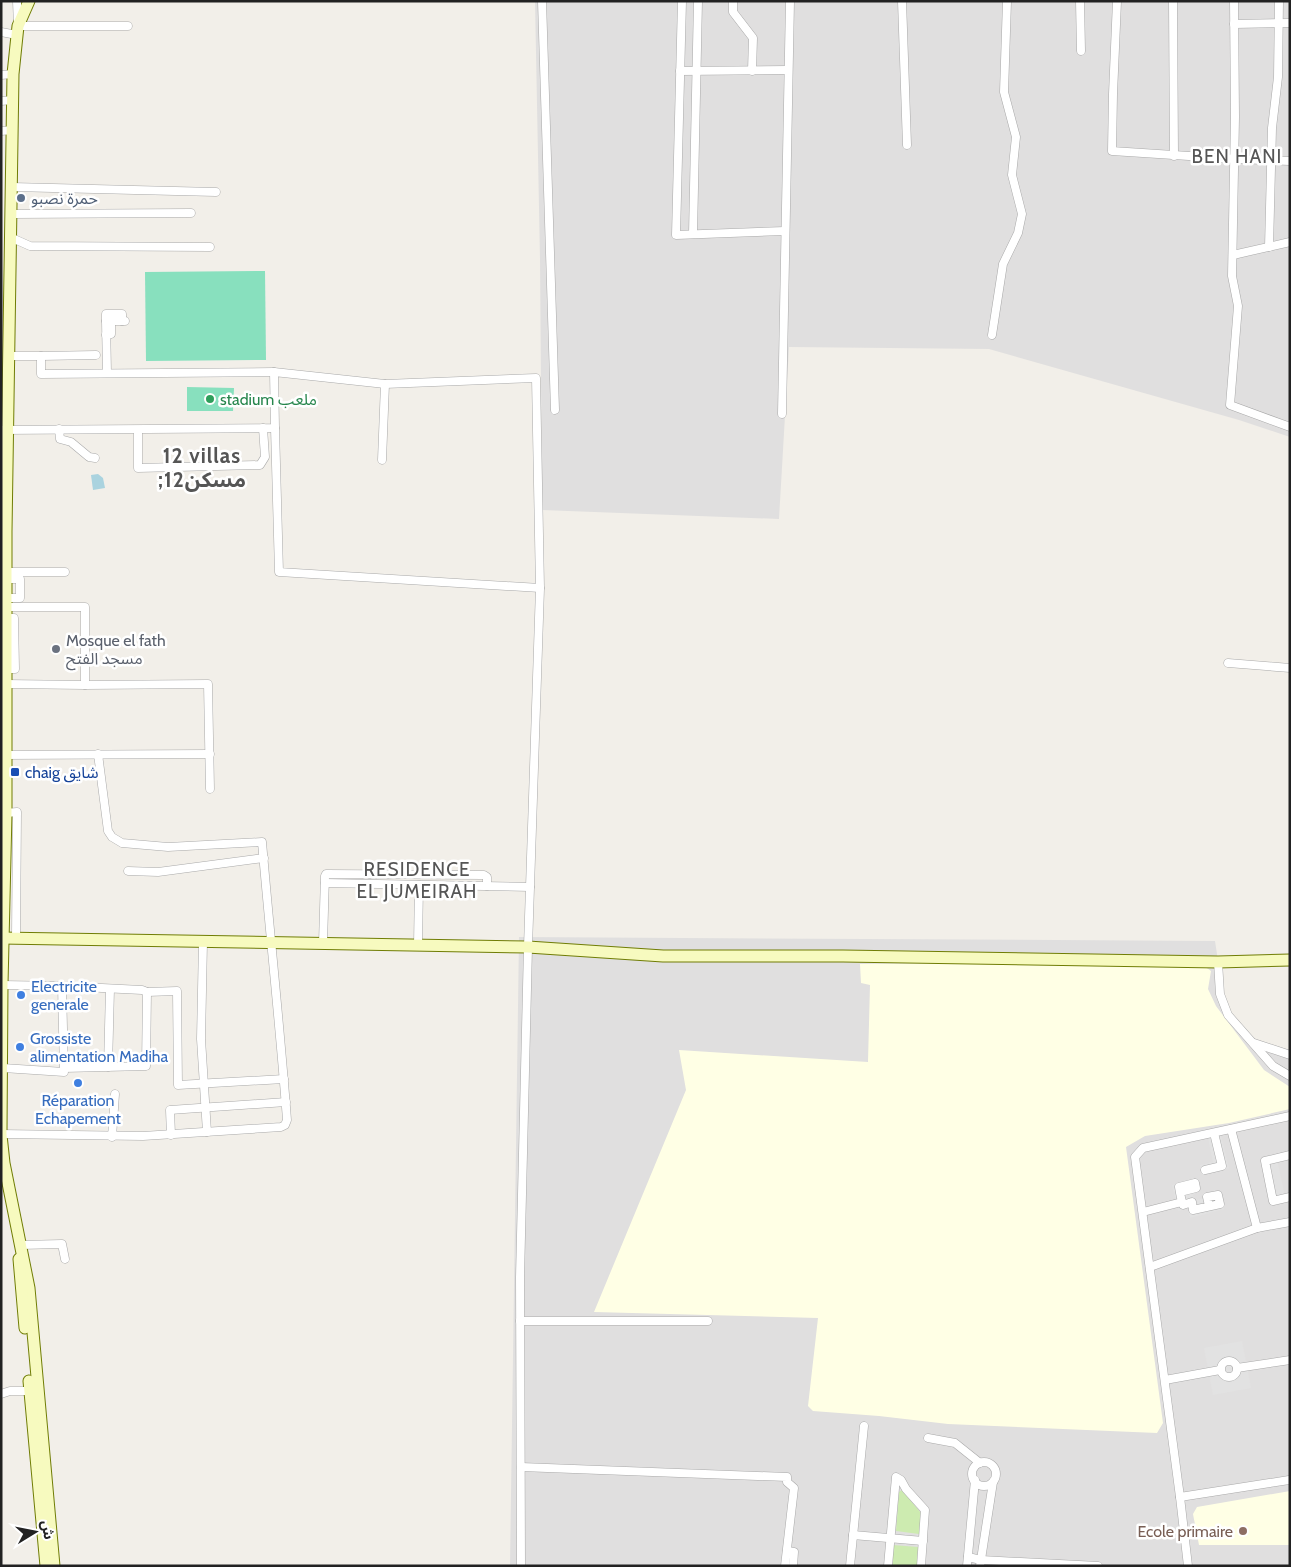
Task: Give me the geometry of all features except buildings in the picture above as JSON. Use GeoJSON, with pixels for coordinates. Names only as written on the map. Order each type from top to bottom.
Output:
{"type":"FeatureCollection","features":[{"type":"Feature","properties":{"kind":"main road"},"geometry":{"type":"LineString","coordinates":[[29,1],[18,30],[7,74],[13,100],[7,130],[12,238],[10,356],[5,430],[4,532],[7,575],[4,632],[6,669],[4,755],[6,813],[2,938],[1,1134],[4,1163],[28,1282],[46,1566]]}},
{"type":"Feature","properties":{"kind":"main road"},"geometry":{"type":"LineString","coordinates":[[2,938],[528,947],[663,956],[862,956],[1218,962],[1290,960]]}},
{"type":"Feature","properties":{"kind":"main road"},"geometry":{"type":"LineString","coordinates":[[34,1391],[54,1566]]}},
{"type":"Feature","properties":{"kind":"street"},"geometry":{"type":"LineString","coordinates":[[17,1],[18,30]]}},
{"type":"Feature","properties":{"kind":"street"},"geometry":{"type":"LineString","coordinates":[[542,1],[555,410]]}},
{"type":"Feature","properties":{"kind":"street"},"geometry":{"type":"LineString","coordinates":[[682,1],[676,235],[786,231]]}},
{"type":"Feature","properties":{"kind":"street"},"geometry":{"type":"LineString","coordinates":[[692,234],[698,1]]}},
{"type":"Feature","properties":{"kind":"street"},"geometry":{"type":"LineString","coordinates":[[733,1],[733,12],[753,38],[752,70]]}},
{"type":"Feature","properties":{"kind":"street"},"geometry":{"type":"LineString","coordinates":[[782,414],[790,1]]}},
{"type":"Feature","properties":{"kind":"street"},"geometry":{"type":"LineString","coordinates":[[902,1],[907,145]]}},
{"type":"Feature","properties":{"kind":"street"},"geometry":{"type":"LineString","coordinates":[[992,335],[1003,264],[1018,233],[1022,214],[1012,175],[1016,137],[1004,92],[1007,1]]}},
{"type":"Feature","properties":{"kind":"street"},"geometry":{"type":"LineString","coordinates":[[1080,1],[1081,50]]}},
{"type":"Feature","properties":{"kind":"street"},"geometry":{"type":"LineString","coordinates":[[1117,1],[1112,151],[1174,156],[1290,161]]}},
{"type":"Feature","properties":{"kind":"street"},"geometry":{"type":"LineString","coordinates":[[1173,1],[1174,156]]}},
{"type":"Feature","properties":{"kind":"street"},"geometry":{"type":"LineString","coordinates":[[1234,1],[1235,159],[1232,276],[1238,306],[1230,405],[1290,427]]}},
{"type":"Feature","properties":{"kind":"street"},"geometry":{"type":"LineString","coordinates":[[1269,247],[1272,128],[1278,77],[1279,1]]}},
{"type":"Feature","properties":{"kind":"street"},"geometry":{"type":"LineString","coordinates":[[1234,24],[1290,23]]}},
{"type":"Feature","properties":{"kind":"street"},"geometry":{"type":"LineString","coordinates":[[1,32],[128,26]]}},
{"type":"Feature","properties":{"kind":"street"},"geometry":{"type":"LineString","coordinates":[[680,71],[788,70]]}},
{"type":"Feature","properties":{"kind":"street"},"geometry":{"type":"LineString","coordinates":[[1,101],[13,100]]}},
{"type":"Feature","properties":{"kind":"street"},"geometry":{"type":"LineString","coordinates":[[9,183],[216,192]]}},
{"type":"Feature","properties":{"kind":"street"},"geometry":{"type":"LineString","coordinates":[[12,214],[191,213]]}},
{"type":"Feature","properties":{"kind":"street"},"geometry":{"type":"LineString","coordinates":[[12,238],[30,246],[210,247]]}},
{"type":"Feature","properties":{"kind":"street"},"geometry":{"type":"LineString","coordinates":[[1233,255],[1290,242]]}},
{"type":"Feature","properties":{"kind":"street"},"geometry":{"type":"LineString","coordinates":[[107,373],[106,335],[111,334],[109,321],[123,321]]}},
{"type":"Feature","properties":{"kind":"street"},"geometry":{"type":"LineString","coordinates":[[10,356],[96,355]]}},
{"type":"Feature","properties":{"kind":"street"},"geometry":{"type":"LineString","coordinates":[[41,356],[41,374],[274,372],[385,384],[536,378],[540,588],[528,947],[520,1321],[521,1566]]}},
{"type":"Feature","properties":{"kind":"street"},"geometry":{"type":"LineString","coordinates":[[107,362],[116,361]]}},
{"type":"Feature","properties":{"kind":"street"},"geometry":{"type":"LineString","coordinates":[[274,372],[279,572],[540,588]]}},
{"type":"Feature","properties":{"kind":"street"},"geometry":{"type":"LineString","coordinates":[[382,460],[385,384]]}},
{"type":"Feature","properties":{"kind":"street"},"geometry":{"type":"LineString","coordinates":[[138,430],[138,468],[260,465],[265,457],[263,428]]}},
{"type":"Feature","properties":{"kind":"street"},"geometry":{"type":"LineString","coordinates":[[5,430],[276,428]]}},
{"type":"Feature","properties":{"kind":"street"},"geometry":{"type":"LineString","coordinates":[[59,429],[60,439],[71,442],[89,457],[95,458]]}},
{"type":"Feature","properties":{"kind":"street"},"geometry":{"type":"LineString","coordinates":[[7,575],[65,572]]}},
{"type":"Feature","properties":{"kind":"street"},"geometry":{"type":"LineString","coordinates":[[6,605],[14,618],[15,669],[6,669]]}},
{"type":"Feature","properties":{"kind":"street"},"geometry":{"type":"LineString","coordinates":[[6,605],[85,607],[85,685]]}},
{"type":"Feature","properties":{"kind":"street"},"geometry":{"type":"LineString","coordinates":[[1228,663],[1290,668]]}},
{"type":"Feature","properties":{"kind":"street"},"geometry":{"type":"LineString","coordinates":[[6,684],[208,684],[210,789]]}},
{"type":"Feature","properties":{"kind":"street"},"geometry":{"type":"LineString","coordinates":[[1,1134],[171,1135],[281,1127],[285,1125],[287,1120],[262,842],[168,847],[122,843],[112,838],[108,831],[98,754]]}},
{"type":"Feature","properties":{"kind":"street"},"geometry":{"type":"LineString","coordinates":[[4,755],[210,754]]}},
{"type":"Feature","properties":{"kind":"street"},"geometry":{"type":"LineString","coordinates":[[6,813],[17,812],[16,938]]}},
{"type":"Feature","properties":{"kind":"street"},"geometry":{"type":"LineString","coordinates":[[128,871],[158,872],[264,858]]}},
{"type":"Feature","properties":{"kind":"street"},"geometry":{"type":"LineString","coordinates":[[323,943],[325,876],[327,874],[484,875],[487,877],[487,886]]}},
{"type":"Feature","properties":{"kind":"street"},"geometry":{"type":"LineString","coordinates":[[325,883],[530,887]]}},
{"type":"Feature","properties":{"kind":"street"},"geometry":{"type":"LineString","coordinates":[[418,885],[418,945]]}},
{"type":"Feature","properties":{"kind":"street"},"geometry":{"type":"LineString","coordinates":[[204,942],[202,1008],[203,1084],[207,1132]]}},
{"type":"Feature","properties":{"kind":"street"},"geometry":{"type":"LineString","coordinates":[[1218,962],[1220,994],[1228,1015],[1273,1066],[1290,1076]]}},
{"type":"Feature","properties":{"kind":"street"},"geometry":{"type":"LineString","coordinates":[[2,985],[62,986],[142,990],[147,992],[176,991],[178,1085],[284,1079]]}},
{"type":"Feature","properties":{"kind":"street"},"geometry":{"type":"LineString","coordinates":[[2,1068],[64,1072],[62,986]]}},
{"type":"Feature","properties":{"kind":"street"},"geometry":{"type":"LineString","coordinates":[[108,1067],[110,989]]}},
{"type":"Feature","properties":{"kind":"street"},"geometry":{"type":"LineString","coordinates":[[64,1068],[146,1066],[147,992]]}},
{"type":"Feature","properties":{"kind":"street"},"geometry":{"type":"LineString","coordinates":[[1253,1043],[1290,1054]]}},
{"type":"Feature","properties":{"kind":"street"},"geometry":{"type":"LineString","coordinates":[[112,1136],[115,1094]]}},
{"type":"Feature","properties":{"kind":"street"},"geometry":{"type":"LineString","coordinates":[[171,1135],[170,1110],[286,1102]]}},
{"type":"Feature","properties":{"kind":"street"},"geometry":{"type":"LineString","coordinates":[[1188,1566],[1136,1157],[1143,1148],[1290,1116]]}},
{"type":"Feature","properties":{"kind":"street"},"geometry":{"type":"LineString","coordinates":[[1231,1129],[1257,1228]]}},
{"type":"Feature","properties":{"kind":"street"},"geometry":{"type":"LineString","coordinates":[[1205,1170],[1222,1166],[1214,1133]]}},
{"type":"Feature","properties":{"kind":"street"},"geometry":{"type":"LineString","coordinates":[[1290,1155],[1265,1161],[1273,1201],[1290,1197]]}},
{"type":"Feature","properties":{"kind":"street"},"geometry":{"type":"LineString","coordinates":[[1180,1192],[1182,1202]]}},
{"type":"Feature","properties":{"kind":"street"},"geometry":{"type":"LineString","coordinates":[[1143,1212],[1182,1202],[1183,1204],[1192,1202],[1194,1210],[1209,1206]]}},
{"type":"Feature","properties":{"kind":"street"},"geometry":{"type":"LineString","coordinates":[[1150,1267],[1257,1228],[1290,1222]]}},
{"type":"Feature","properties":{"kind":"street"},"geometry":{"type":"LineString","coordinates":[[20,1245],[62,1244],[65,1259]]}},
{"type":"Feature","properties":{"kind":"street"},"geometry":{"type":"LineString","coordinates":[[520,1321],[708,1321]]}},
{"type":"Feature","properties":{"kind":"street"},"geometry":{"type":"LineString","coordinates":[[1237,1368],[1290,1360]]}},
{"type":"Feature","properties":{"kind":"street"},"geometry":{"type":"LineString","coordinates":[[1220,1370],[1223,1363],[1227,1361],[1232,1362],[1237,1368]]}},
{"type":"Feature","properties":{"kind":"street"},"geometry":{"type":"LineString","coordinates":[[1220,1370],[1228,1378],[1235,1375],[1237,1368]]}},
{"type":"Feature","properties":{"kind":"street"},"geometry":{"type":"LineString","coordinates":[[1165,1380],[1220,1370]]}},
{"type":"Feature","properties":{"kind":"street"},"geometry":{"type":"LineString","coordinates":[[1,1394],[34,1391]]}},
{"type":"Feature","properties":{"kind":"street"},"geometry":{"type":"LineString","coordinates":[[850,1566],[864,1426]]}},
{"type":"Feature","properties":{"kind":"street"},"geometry":{"type":"LineString","coordinates":[[928,1438],[955,1444],[980,1463],[990,1464],[994,1467],[996,1472],[980,1563]]}},
{"type":"Feature","properties":{"kind":"street"},"geometry":{"type":"LineString","coordinates":[[980,1463],[973,1470],[975,1480],[967,1561],[980,1563],[1098,1566]]}},
{"type":"Feature","properties":{"kind":"street"},"geometry":{"type":"LineString","coordinates":[[521,1467],[787,1477],[787,1482],[794,1488],[785,1566]]}},
{"type":"Feature","properties":{"kind":"street"},"geometry":{"type":"LineString","coordinates":[[888,1566],[896,1478],[901,1480],[909,1494],[925,1510],[921,1566]]}},
{"type":"Feature","properties":{"kind":"street"},"geometry":{"type":"LineString","coordinates":[[975,1480],[983,1486],[993,1482]]}},
{"type":"Feature","properties":{"kind":"street"},"geometry":{"type":"LineString","coordinates":[[1180,1497],[1289,1480]]}},
{"type":"Feature","properties":{"kind":"street"},"geometry":{"type":"LineString","coordinates":[[853,1535],[923,1541]]}},
{"type":"Feature","properties":{"kind":"street"},"geometry":{"type":"LineString","coordinates":[[787,1551],[794,1552],[793,1566]]}},
{"type":"Feature","properties":{"kind":"shaded area"},"geometry":{"type":"Polygon","coordinates":[[[535,1],[1290,1],[1290,437],[1239,420],[989,349],[789,347],[779,519],[542,510],[535,1]]]}},
{"type":"Feature","properties":{"kind":"shaded area"},"geometry":{"type":"Polygon","coordinates":[[[519,937],[1215,941],[1223,993],[1229,1011],[1255,1039],[1290,1050],[1290,1566],[510,1566],[519,937]]]}},
{"type":"Feature","properties":{"kind":"shaded area"},"geometry":{"type":"Polygon","coordinates":[[[1032,962],[1204,966],[1211,971],[1208,989],[1216,1006],[1264,1070],[1290,1087],[1290,1109],[1229,1123],[1145,1136],[1126,1147],[1163,1423],[1157,1433],[948,1424],[813,1411],[808,1406],[818,1318],[594,1312],[686,1090],[679,1050],[868,1062],[870,985],[861,983],[860,964],[1032,962]]]}},
{"type":"Feature","properties":{"kind":"shaded area"},"geometry":{"type":"Polygon","coordinates":[[[1221,1135],[1229,1168],[1202,1175],[1200,1165],[1213,1162],[1208,1138],[1221,1135]]]}},
{"type":"Feature","properties":{"kind":"shaded area"},"geometry":{"type":"Polygon","coordinates":[[[1276,1155],[1286,1201],[1271,1205],[1261,1158],[1276,1155]]]}},
{"type":"Feature","properties":{"kind":"shaded area"},"geometry":{"type":"Polygon","coordinates":[[[1198,1179],[1200,1190],[1196,1191],[1193,1196],[1197,1200],[1204,1198],[1204,1194],[1220,1191],[1224,1209],[1190,1218],[1188,1209],[1178,1211],[1172,1185],[1198,1179]]]}},
{"type":"Feature","properties":{"kind":"shaded area"},"geometry":{"type":"Polygon","coordinates":[[[1242,1341],[1251,1388],[1213,1395],[1204,1348],[1242,1341]]]}},
{"type":"Feature","properties":{"kind":"shaded area","name":"Ecole primaire"},"geometry":{"type":"Polygon","coordinates":[[[1290,1491],[1290,1545],[1199,1545],[1193,1514],[1197,1507],[1290,1491]]]}},
{"type":"Feature","properties":{"kind":"green space"},"geometry":{"type":"Polygon","coordinates":[[[265,271],[266,360],[146,361],[145,272],[265,271]]]}},
{"type":"Feature","properties":{"kind":"green space","name":"stadium ملعب"},"geometry":{"type":"Polygon","coordinates":[[[187,387],[234,388],[233,411],[187,411],[187,387]]]}},
{"type":"Feature","properties":{"kind":"green space"},"geometry":{"type":"Polygon","coordinates":[[[902,1490],[921,1513],[919,1534],[896,1531],[899,1492],[902,1490]]]}},
{"type":"Feature","properties":{"kind":"green space"},"geometry":{"type":"Polygon","coordinates":[[[893,1545],[918,1547],[917,1566],[892,1566],[893,1545]]]}},
{"type":"Feature","properties":{"kind":"water"},"geometry":{"type":"Polygon","coordinates":[[[98,474],[103,478],[105,488],[93,490],[91,475],[98,474]]]}},
{"type":"Feature","properties":{"kind":"place","name":"حمرة نصبو"},"geometry":{"type":"Point","coordinates":[21,198]}},
{"type":"Feature","properties":{"kind":"place","name":"stadium ملعب"},"geometry":{"type":"Point","coordinates":[210,399]}},
{"type":"Feature","properties":{"kind":"place","name":"Mosque el fath مسجد الفتح"},"geometry":{"type":"Point","coordinates":[56,649]}},
{"type":"Feature","properties":{"kind":"place","name":"chaig شايق"},"geometry":{"type":"Point","coordinates":[15,772]}},
{"type":"Feature","properties":{"kind":"place","name":"Electricite generale"},"geometry":{"type":"Point","coordinates":[21,995]}},
{"type":"Feature","properties":{"kind":"place","name":"Grossiste alimentation Madiha"},"geometry":{"type":"Point","coordinates":[20,1047]}},
{"type":"Feature","properties":{"kind":"place","name":"Réparation Echapement"},"geometry":{"type":"Point","coordinates":[78,1083]}},
{"type":"Feature","properties":{"kind":"place","name":"Ecole primaire"},"geometry":{"type":"Point","coordinates":[1243,1531]}},
{"type":"Feature","properties":{"kind":"district","name":"BEN HANI"},"geometry":{"type":"Point","coordinates":[1237,156]}},
{"type":"Feature","properties":{"kind":"district","name":"12 villas ;12مسكن"},"geometry":{"type":"Point","coordinates":[202,468]}},
{"type":"Feature","properties":{"kind":"district","name":"RESIDENCE EL JUMEIRAH"},"geometry":{"type":"Point","coordinates":[417,880]}}]}
